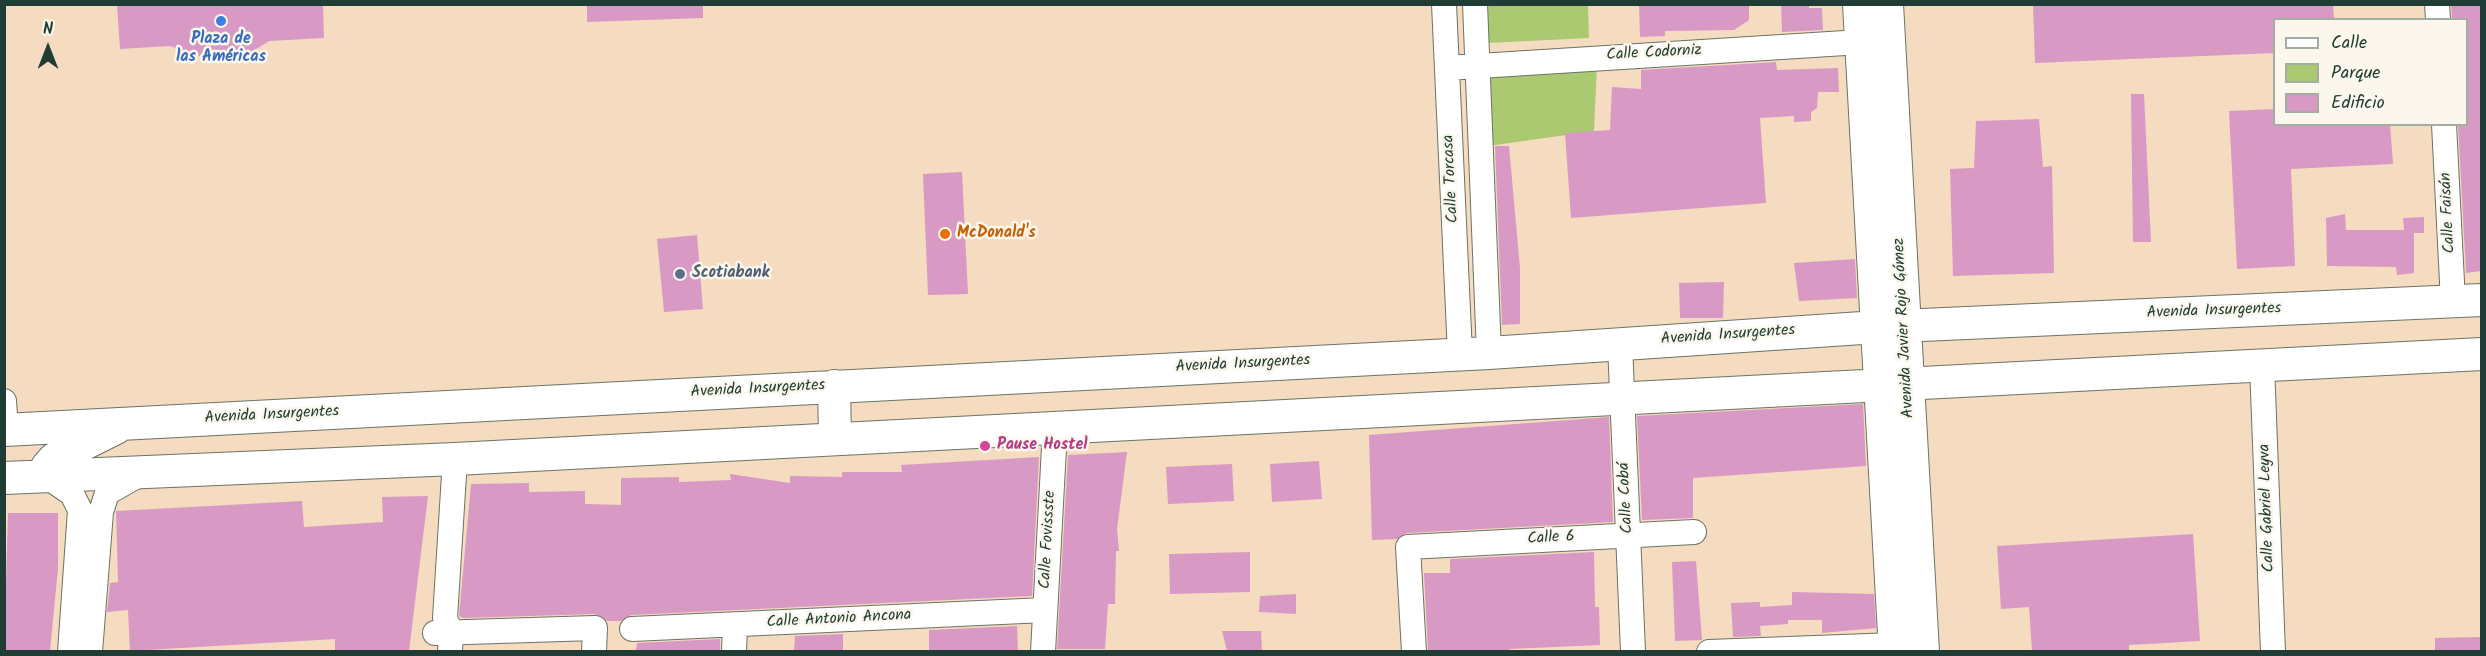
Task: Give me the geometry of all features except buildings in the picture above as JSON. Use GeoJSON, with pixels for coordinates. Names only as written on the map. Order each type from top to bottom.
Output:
{"type":"FeatureCollection","features":[{"type":"Feature","properties":{"kind":"main road","name":"Avenida Javier Rojo Gómez"},"geometry":{"type":"LineString","coordinates":[[1859,4],[1891,326]]}},
{"type":"Feature","properties":{"kind":"main road","name":"Avenida Javier Rojo Gómez"},"geometry":{"type":"LineString","coordinates":[[1887,4],[1891,326],[1904,649]]}},
{"type":"Feature","properties":{"kind":"main road","name":"Avenida Insurgentes"},"geometry":{"type":"LineString","coordinates":[[5,424],[124,423],[1474,354],[1891,326],[2467,301]]}},
{"type":"Feature","properties":{"kind":"main road"},"geometry":{"type":"LineString","coordinates":[[4,478],[455,459],[1055,429],[2481,354]]}},
{"type":"Feature","properties":{"kind":"main road"},"geometry":{"type":"LineString","coordinates":[[834,386],[835,439]]}},
{"type":"Feature","properties":{"kind":"main road"},"geometry":{"type":"LineString","coordinates":[[46,476],[47,467],[54,459],[124,423]]}},
{"type":"Feature","properties":{"kind":"street","name":"Calle Torcasa"},"geometry":{"type":"LineString","coordinates":[[1444,4],[1447,68],[1474,354]]}},
{"type":"Feature","properties":{"kind":"street","name":"Calle Torcasa"},"geometry":{"type":"LineString","coordinates":[[1474,354],[1478,64],[1475,4]]}},
{"type":"Feature","properties":{"kind":"street","name":"Calle Codorniz"},"geometry":{"type":"LineString","coordinates":[[1447,68],[1478,64],[1861,42]]}},
{"type":"Feature","properties":{"kind":"street","name":"Calle Faisán"},"geometry":{"type":"LineString","coordinates":[[2444,126],[2467,301]]}},
{"type":"Feature","properties":{"kind":"street","name":"Calle Cobá"},"geometry":{"type":"LineString","coordinates":[[1620,344],[1633,651]]}},
{"type":"Feature","properties":{"kind":"street","name":"Calle Gabriel Leyva"},"geometry":{"type":"LineString","coordinates":[[2262,365],[2274,651]]}},
{"type":"Feature","properties":{"kind":"street","name":"Calle Fovissste"},"geometry":{"type":"LineString","coordinates":[[1043,651],[1055,429]]}},
{"type":"Feature","properties":{"kind":"street"},"geometry":{"type":"LineString","coordinates":[[455,459],[442,637],[595,640]]}},
{"type":"Feature","properties":{"kind":"street"},"geometry":{"type":"LineString","coordinates":[[90,651],[101,512],[107,493],[144,472]]}},
{"type":"Feature","properties":{"kind":"street"},"geometry":{"type":"LineString","coordinates":[[46,476],[72,494],[80,510],[70,651]]}},
{"type":"Feature","properties":{"kind":"street","name":"Calle 6"},"geometry":{"type":"LineString","coordinates":[[1414,651],[1408,547],[1694,532]]}},
{"type":"Feature","properties":{"kind":"street","name":"Calle Antonio Ancona"},"geometry":{"type":"LineString","coordinates":[[632,629],[1045,610]]}},
{"type":"Feature","properties":{"kind":"street"},"geometry":{"type":"LineString","coordinates":[[734,651],[735,626]]}},
{"type":"Feature","properties":{"kind":"street"},"geometry":{"type":"LineString","coordinates":[[1709,651],[1904,649]]}},
{"type":"Feature","properties":{"kind":"green space"},"geometry":{"type":"Polygon","coordinates":[[[1486,5],[1588,5],[1589,38],[1488,43],[1486,5]]]}},
{"type":"Feature","properties":{"kind":"green space"},"geometry":{"type":"Polygon","coordinates":[[[1597,65],[1594,131],[1488,146],[1487,71],[1597,65]]]}},
{"type":"Feature","properties":{"kind":"place","name":"Plaza de las Américas"},"geometry":{"type":"Point","coordinates":[221,21]}},
{"type":"Feature","properties":{"kind":"place","name":"McDonald's"},"geometry":{"type":"Point","coordinates":[945,234]}},
{"type":"Feature","properties":{"kind":"place","name":"Scotiabank"},"geometry":{"type":"Point","coordinates":[680,274]}},
{"type":"Feature","properties":{"kind":"place","name":"Pause Hostel"},"geometry":{"type":"Point","coordinates":[985,446]}}]}
